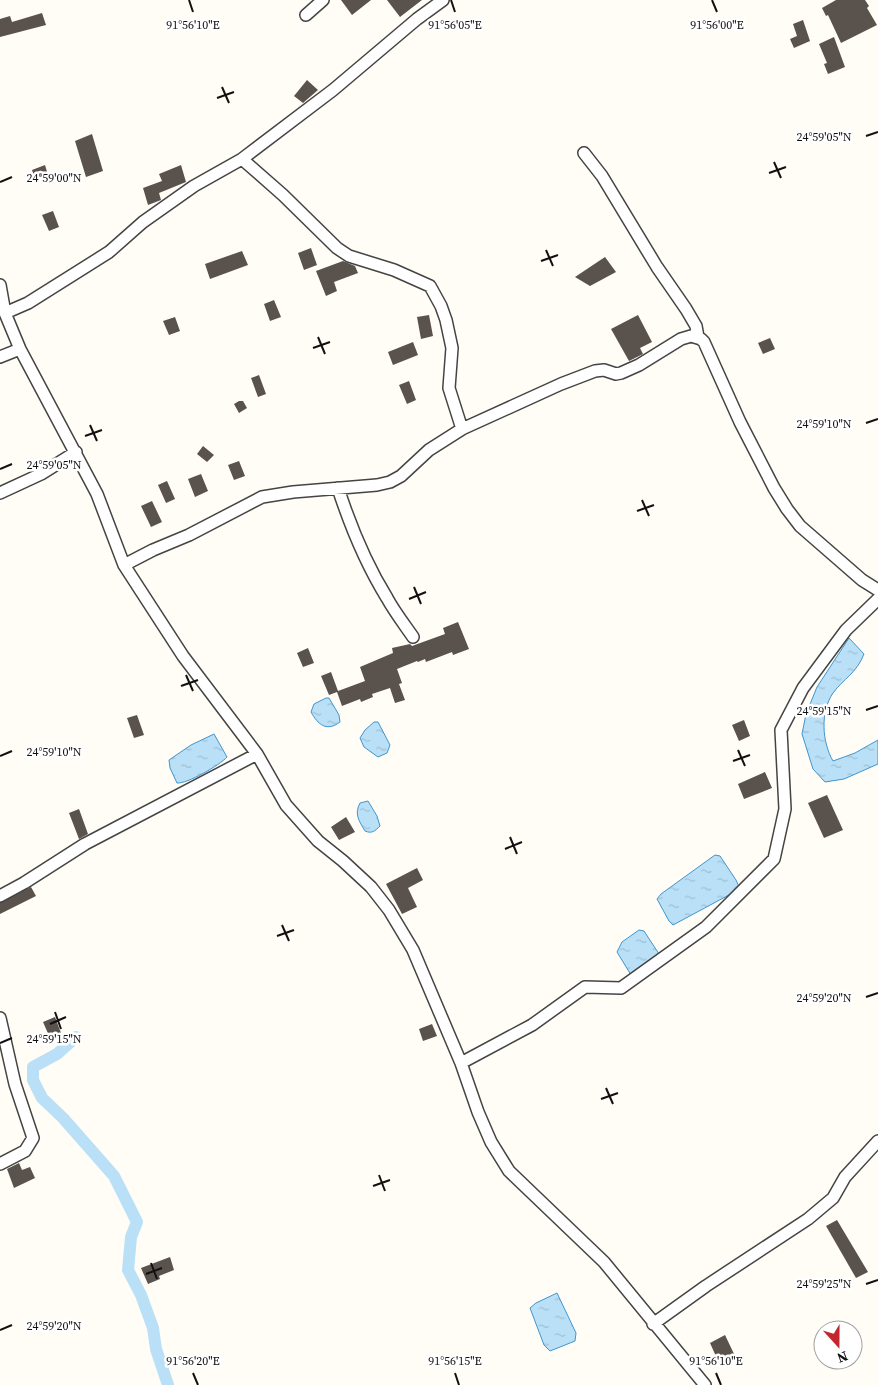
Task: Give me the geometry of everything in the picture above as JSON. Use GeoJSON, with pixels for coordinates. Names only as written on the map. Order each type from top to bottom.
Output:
{"type":"FeatureCollection","features":[{"type":"Feature","properties":{"kind":"street"},"geometry":{"type":"LineString","coordinates":[[306,15],[323,0]]}},
{"type":"Feature","properties":{"kind":"street"},"geometry":{"type":"LineString","coordinates":[[5,313],[44,293],[109,252],[142,222],[194,186],[242,159],[334,90],[417,19],[443,0]]}},
{"type":"Feature","properties":{"kind":"street"},"geometry":{"type":"LineString","coordinates":[[584,153],[602,176],[656,267],[686,309],[696,326],[698,338]]}},
{"type":"Feature","properties":{"kind":"street"},"geometry":{"type":"LineString","coordinates":[[242,159],[284,196],[337,248],[349,256],[394,270],[430,286],[446,320],[452,348],[449,388],[462,429]]}},
{"type":"Feature","properties":{"kind":"street"},"geometry":{"type":"LineString","coordinates":[[0,285],[5,313],[20,349],[97,494],[124,565],[183,656],[258,754],[286,805],[318,841],[343,860],[371,887],[389,910],[413,950],[461,1063],[478,1112],[491,1142],[509,1170],[604,1262],[705,1385]]}},
{"type":"Feature","properties":{"kind":"street"},"geometry":{"type":"LineString","coordinates":[[124,565],[153,550],[190,535],[262,497],[390,482],[401,476],[429,450],[462,429],[561,384],[595,371],[604,370],[616,374],[621,373],[639,365],[681,339],[691,336],[704,342],[740,422],[774,488],[800,526],[862,580],[878,590]]}},
{"type":"Feature","properties":{"kind":"street"},"geometry":{"type":"LineString","coordinates":[[0,357],[20,349]]}},
{"type":"Feature","properties":{"kind":"street"},"geometry":{"type":"LineString","coordinates":[[0,493],[41,474],[76,452]]}},
{"type":"Feature","properties":{"kind":"street"},"geometry":{"type":"LineString","coordinates":[[338,488],[345,509],[374,573],[387,598],[412,637]]}},
{"type":"Feature","properties":{"kind":"street"},"geometry":{"type":"LineString","coordinates":[[461,1063],[532,1025],[585,987],[621,988],[706,927],[774,859],[785,809],[781,730],[808,681],[846,630],[878,599]]}},
{"type":"Feature","properties":{"kind":"street"},"geometry":{"type":"LineString","coordinates":[[0,896],[85,844],[258,754]]}},
{"type":"Feature","properties":{"kind":"street"},"geometry":{"type":"LineString","coordinates":[[0,1018],[15,1084],[33,1138],[25,1151],[0,1164]]}},
{"type":"Feature","properties":{"kind":"street"},"geometry":{"type":"LineString","coordinates":[[654,1324],[808,1219],[833,1198],[845,1177],[878,1141]]}},
{"type":"Feature","properties":{"kind":"water"},"geometry":{"type":"Polygon","coordinates":[[[849,638],[864,654],[861,661],[833,693],[829,701],[824,718],[827,745],[833,761],[855,753],[878,740],[878,764],[844,779],[825,782],[813,769],[802,734],[806,714],[817,687],[849,638]]]}},
{"type":"Feature","properties":{"kind":"water"},"geometry":{"type":"Polygon","coordinates":[[[329,698],[339,715],[340,722],[327,727],[320,724],[311,712],[314,704],[329,698]]]}},
{"type":"Feature","properties":{"kind":"water"},"geometry":{"type":"Polygon","coordinates":[[[374,722],[378,722],[390,745],[387,753],[378,757],[364,747],[360,738],[365,730],[374,722]]]}},
{"type":"Feature","properties":{"kind":"water"},"geometry":{"type":"Polygon","coordinates":[[[214,734],[227,757],[218,765],[203,773],[177,783],[170,768],[169,760],[191,745],[214,734]]]}},
{"type":"Feature","properties":{"kind":"water"},"geometry":{"type":"Polygon","coordinates":[[[368,801],[377,816],[380,826],[372,832],[365,831],[357,814],[360,803],[368,801]]]}},
{"type":"Feature","properties":{"kind":"water"},"geometry":{"type":"Polygon","coordinates":[[[715,855],[720,856],[740,889],[673,925],[657,899],[661,894],[715,855]]]}},
{"type":"Feature","properties":{"kind":"water"},"geometry":{"type":"Polygon","coordinates":[[[639,930],[644,931],[661,957],[631,975],[617,952],[622,942],[639,930]]]}},
{"type":"Feature","properties":{"kind":"water"},"geometry":{"type":"Polygon","coordinates":[[[557,1293],[576,1333],[575,1341],[550,1351],[544,1345],[530,1308],[557,1293]]]}},
{"type":"Feature","properties":{"kind":"building"},"geometry":{"type":"Polygon","coordinates":[[[341,0],[371,0],[352,15],[341,0]]]}},
{"type":"Feature","properties":{"kind":"building"},"geometry":{"type":"Polygon","coordinates":[[[387,0],[422,0],[400,17],[387,0]]]}},
{"type":"Feature","properties":{"kind":"building"},"geometry":{"type":"Polygon","coordinates":[[[836,0],[865,0],[869,6],[867,8],[877,25],[841,43],[828,15],[826,16],[822,8],[836,0]]]}},
{"type":"Feature","properties":{"kind":"building"},"geometry":{"type":"Polygon","coordinates":[[[42,13],[46,25],[0,37],[0,19],[10,16],[12,22],[42,13]]]}},
{"type":"Feature","properties":{"kind":"building"},"geometry":{"type":"Polygon","coordinates":[[[803,20],[810,41],[794,48],[790,39],[797,36],[793,24],[803,20]]]}},
{"type":"Feature","properties":{"kind":"building"},"geometry":{"type":"Polygon","coordinates":[[[834,37],[845,67],[828,74],[824,64],[827,63],[819,44],[834,37]]]}},
{"type":"Feature","properties":{"kind":"building"},"geometry":{"type":"Polygon","coordinates":[[[307,80],[318,90],[303,103],[294,96],[307,80]]]}},
{"type":"Feature","properties":{"kind":"building"},"geometry":{"type":"Polygon","coordinates":[[[92,134],[103,171],[86,177],[75,141],[92,134]]]}},
{"type":"Feature","properties":{"kind":"building"},"geometry":{"type":"Polygon","coordinates":[[[45,165],[48,175],[35,180],[32,170],[45,165]]]}},
{"type":"Feature","properties":{"kind":"building"},"geometry":{"type":"Polygon","coordinates":[[[181,165],[186,182],[159,193],[161,200],[148,205],[143,188],[162,181],[159,174],[181,165]]]}},
{"type":"Feature","properties":{"kind":"building"},"geometry":{"type":"Polygon","coordinates":[[[53,211],[59,227],[49,231],[42,215],[53,211]]]}},
{"type":"Feature","properties":{"kind":"building"},"geometry":{"type":"Polygon","coordinates":[[[311,248],[317,265],[304,270],[298,253],[311,248]]]}},
{"type":"Feature","properties":{"kind":"building"},"geometry":{"type":"Polygon","coordinates":[[[242,251],[248,265],[210,279],[205,264],[242,251]]]}},
{"type":"Feature","properties":{"kind":"building"},"geometry":{"type":"Polygon","coordinates":[[[605,257],[616,272],[590,286],[575,277],[605,257]]]}},
{"type":"Feature","properties":{"kind":"building"},"geometry":{"type":"Polygon","coordinates":[[[343,261],[355,266],[358,273],[334,282],[337,291],[326,296],[316,271],[343,261]]]}},
{"type":"Feature","properties":{"kind":"building"},"geometry":{"type":"Polygon","coordinates":[[[274,300],[281,317],[270,321],[264,304],[274,300]]]}},
{"type":"Feature","properties":{"kind":"building"},"geometry":{"type":"Polygon","coordinates":[[[429,315],[433,336],[421,339],[417,317],[429,315]]]}},
{"type":"Feature","properties":{"kind":"building"},"geometry":{"type":"Polygon","coordinates":[[[638,315],[652,342],[640,348],[643,354],[629,361],[611,329],[638,315]]]}},
{"type":"Feature","properties":{"kind":"building"},"geometry":{"type":"Polygon","coordinates":[[[175,317],[180,331],[169,335],[163,321],[175,317]]]}},
{"type":"Feature","properties":{"kind":"building"},"geometry":{"type":"Polygon","coordinates":[[[770,338],[775,349],[763,354],[758,343],[770,338]]]}},
{"type":"Feature","properties":{"kind":"building"},"geometry":{"type":"Polygon","coordinates":[[[413,342],[418,355],[393,365],[388,352],[413,342]]]}},
{"type":"Feature","properties":{"kind":"building"},"geometry":{"type":"Polygon","coordinates":[[[259,375],[266,394],[258,397],[251,378],[259,375]]]}},
{"type":"Feature","properties":{"kind":"building"},"geometry":{"type":"Polygon","coordinates":[[[409,381],[416,400],[407,404],[399,385],[409,381]]]}},
{"type":"Feature","properties":{"kind":"building"},"geometry":{"type":"Polygon","coordinates":[[[243,401],[247,408],[239,413],[234,404],[243,401]]]}},
{"type":"Feature","properties":{"kind":"building"},"geometry":{"type":"Polygon","coordinates":[[[203,446],[214,455],[207,462],[197,454],[203,446]]]}},
{"type":"Feature","properties":{"kind":"building"},"geometry":{"type":"Polygon","coordinates":[[[239,461],[245,476],[234,480],[228,465],[239,461]]]}},
{"type":"Feature","properties":{"kind":"building"},"geometry":{"type":"Polygon","coordinates":[[[201,474],[208,491],[195,497],[188,479],[201,474]]]}},
{"type":"Feature","properties":{"kind":"building"},"geometry":{"type":"Polygon","coordinates":[[[167,481],[175,499],[166,503],[158,485],[167,481]]]}},
{"type":"Feature","properties":{"kind":"building"},"geometry":{"type":"Polygon","coordinates":[[[152,501],[162,522],[151,527],[141,506],[152,501]]]}},
{"type":"Feature","properties":{"kind":"building"},"geometry":{"type":"Polygon","coordinates":[[[458,622],[469,649],[453,655],[452,652],[426,662],[425,659],[417,661],[397,669],[402,683],[399,684],[405,700],[395,703],[390,688],[372,694],[373,697],[361,702],[360,699],[342,706],[337,692],[329,695],[321,676],[331,672],[338,691],[365,681],[360,667],[393,653],[392,648],[410,644],[412,646],[445,634],[443,628],[458,622]]]}},
{"type":"Feature","properties":{"kind":"building"},"geometry":{"type":"Polygon","coordinates":[[[308,648],[314,663],[303,667],[297,653],[308,648]]]}},
{"type":"Feature","properties":{"kind":"building"},"geometry":{"type":"Polygon","coordinates":[[[137,715],[144,735],[134,738],[127,718],[137,715]]]}},
{"type":"Feature","properties":{"kind":"building"},"geometry":{"type":"Polygon","coordinates":[[[744,720],[750,736],[739,741],[732,725],[744,720]]]}},
{"type":"Feature","properties":{"kind":"building"},"geometry":{"type":"Polygon","coordinates":[[[765,772],[772,788],[744,799],[738,784],[765,772]]]}},
{"type":"Feature","properties":{"kind":"building"},"geometry":{"type":"Polygon","coordinates":[[[827,795],[843,830],[824,838],[808,803],[827,795]]]}},
{"type":"Feature","properties":{"kind":"building"},"geometry":{"type":"Polygon","coordinates":[[[79,809],[88,834],[79,839],[69,813],[79,809]]]}},
{"type":"Feature","properties":{"kind":"building"},"geometry":{"type":"Polygon","coordinates":[[[346,817],[355,832],[339,840],[331,827],[346,817]]]}},
{"type":"Feature","properties":{"kind":"building"},"geometry":{"type":"Polygon","coordinates":[[[417,868],[423,880],[408,888],[417,907],[402,914],[386,884],[417,868]]]}},
{"type":"Feature","properties":{"kind":"building"},"geometry":{"type":"Polygon","coordinates":[[[31,887],[36,896],[0,914],[0,903],[31,887]]]}},
{"type":"Feature","properties":{"kind":"building"},"geometry":{"type":"Polygon","coordinates":[[[55,1017],[61,1033],[50,1038],[43,1022],[55,1017]]]}},
{"type":"Feature","properties":{"kind":"building"},"geometry":{"type":"Polygon","coordinates":[[[432,1024],[437,1036],[423,1041],[419,1029],[432,1024]]]}},
{"type":"Feature","properties":{"kind":"building"},"geometry":{"type":"Polygon","coordinates":[[[19,1163],[22,1170],[30,1167],[35,1178],[14,1188],[7,1169],[19,1163]]]}},
{"type":"Feature","properties":{"kind":"building"},"geometry":{"type":"Polygon","coordinates":[[[837,1220],[868,1272],[856,1278],[826,1226],[837,1220]]]}},
{"type":"Feature","properties":{"kind":"building"},"geometry":{"type":"Polygon","coordinates":[[[170,1257],[174,1270],[159,1276],[160,1279],[148,1284],[141,1268],[170,1257]]]}},
{"type":"Feature","properties":{"kind":"building"},"geometry":{"type":"Polygon","coordinates":[[[725,1335],[735,1356],[719,1363],[710,1343],[725,1335]]]}},
{"type":"Feature","properties":{"kind":"waterway"},"geometry":{"type":"LineString","coordinates":[[76,1037],[57,1054],[33,1067],[33,1080],[42,1098],[63,1118],[114,1176],[137,1222],[131,1237],[128,1270],[141,1295],[153,1328],[156,1349],[168,1385]]}}]}
